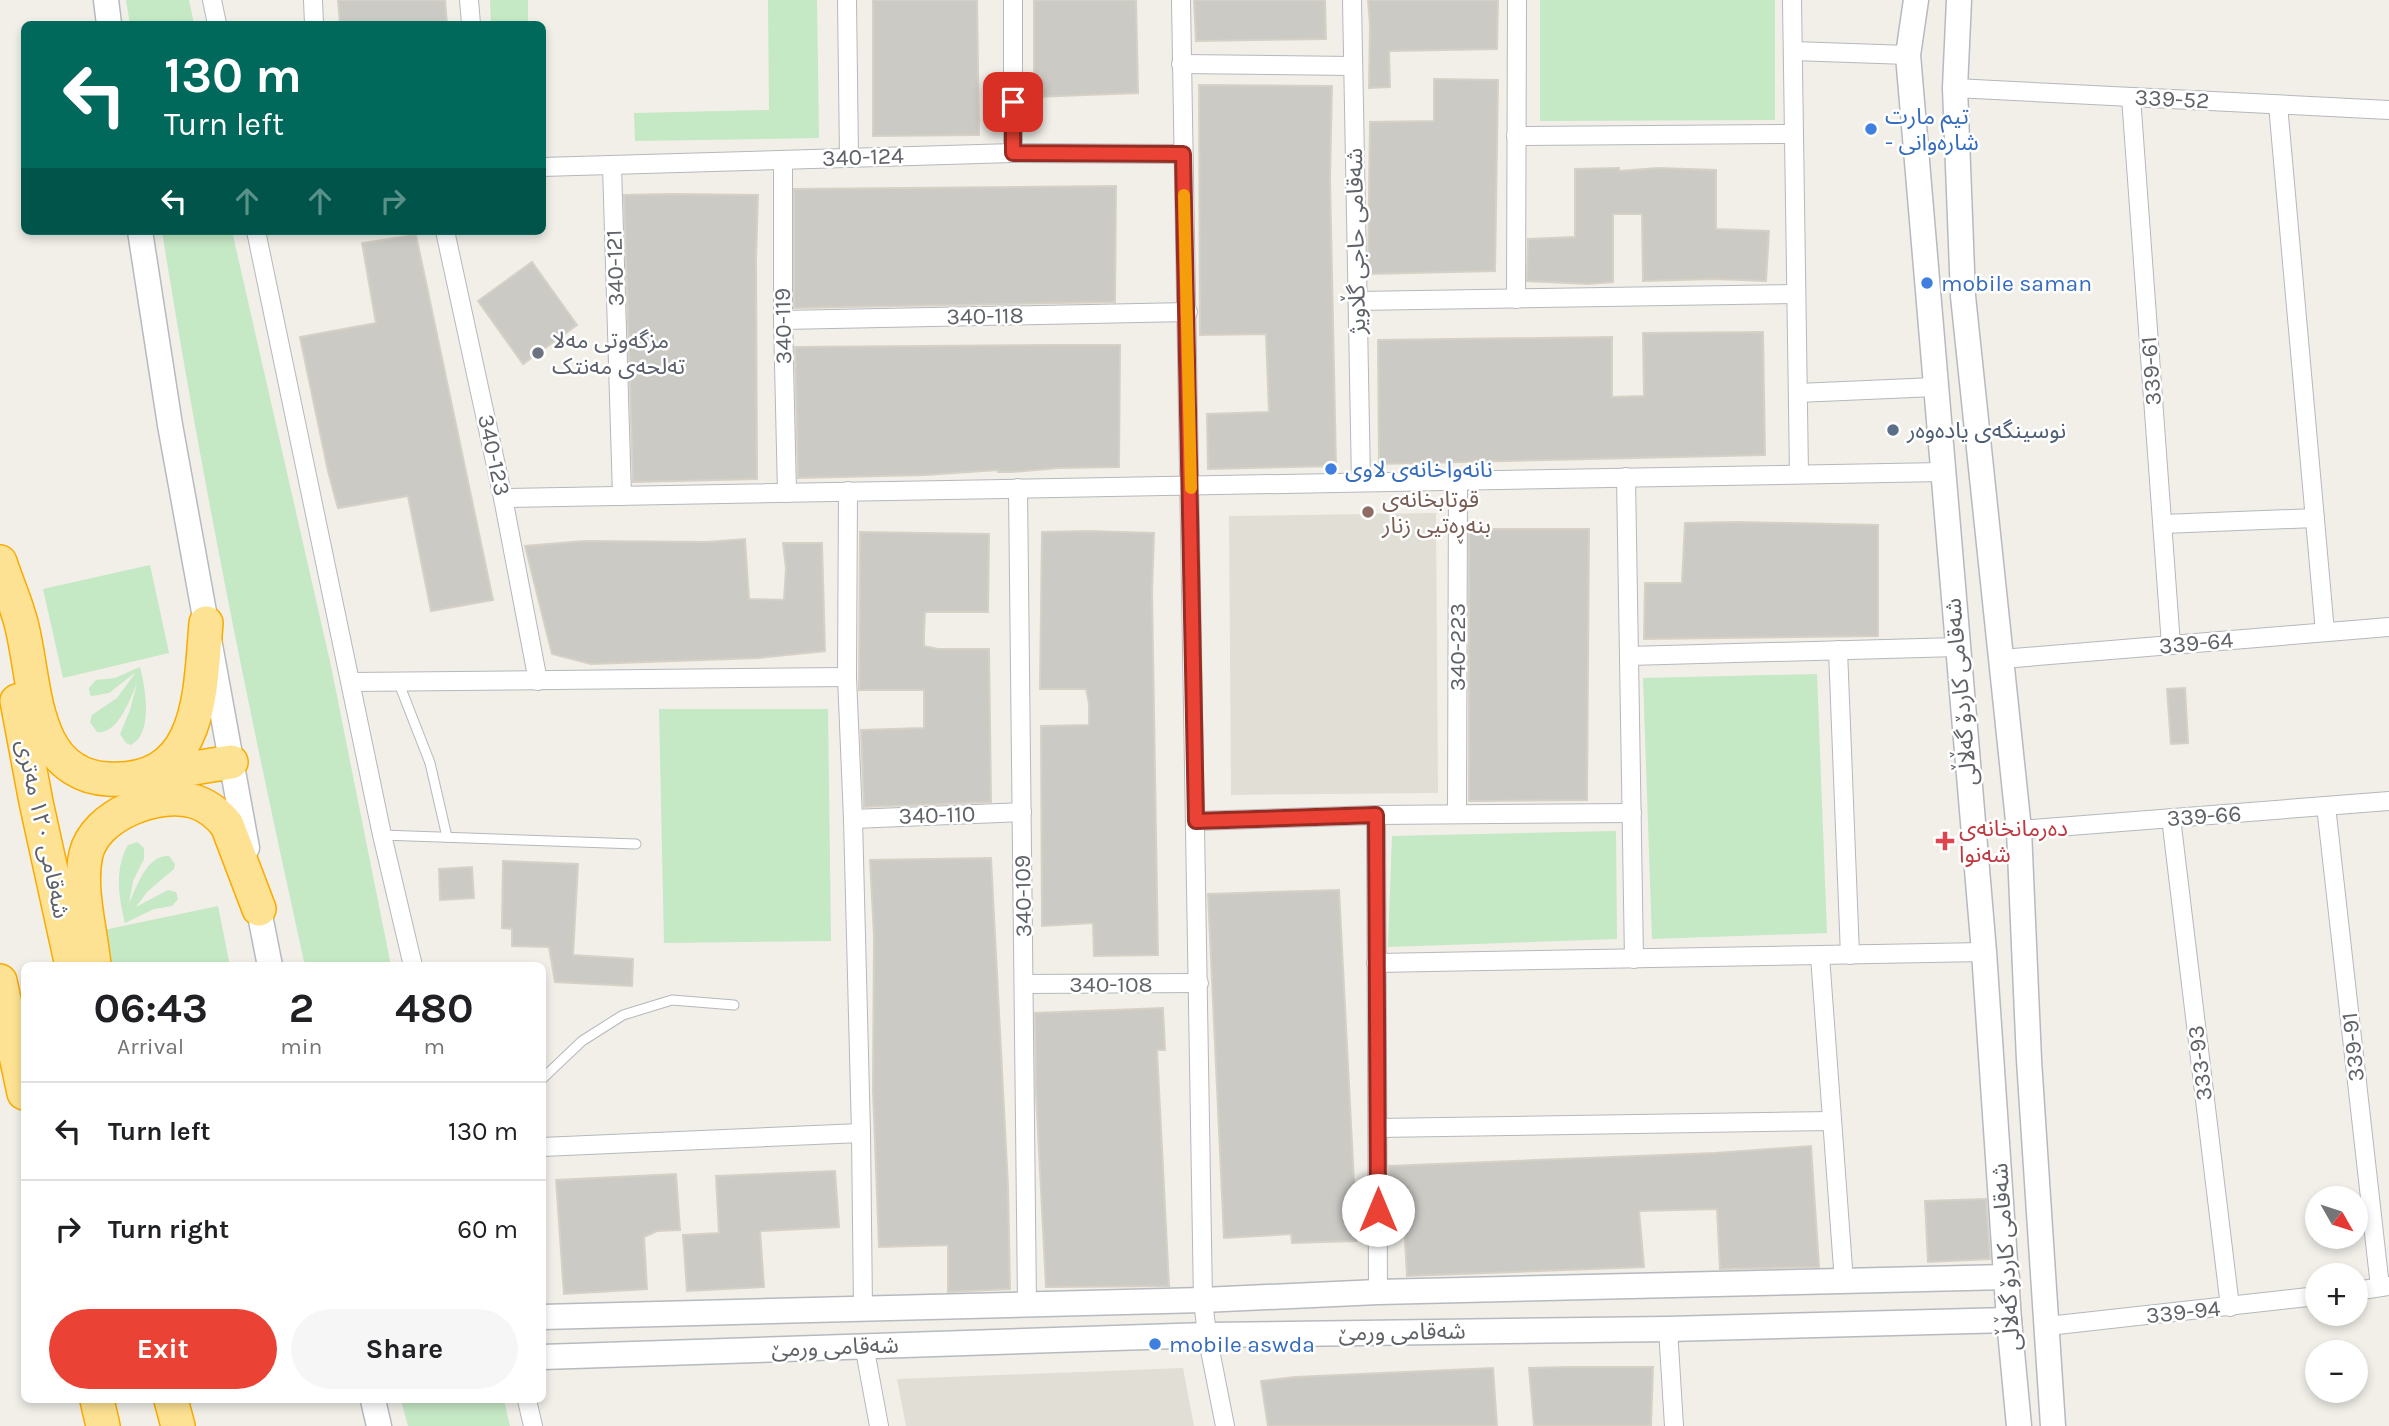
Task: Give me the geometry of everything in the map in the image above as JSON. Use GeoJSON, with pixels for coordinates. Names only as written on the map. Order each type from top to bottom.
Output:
{"type":"FeatureCollection","features":[{"type":"Feature","properties":{"kind":"highway"},"geometry":{"type":"LineString","coordinates":[[0,562],[22,626],[48,739],[66,764],[88,777],[112,780],[232,769]]}},
{"type":"Feature","properties":{"kind":"highway","name":"شەقامی ١٢٠ مەتری"},"geometry":{"type":"LineString","coordinates":[[0,610],[36,802],[71,962]]}},
{"type":"Feature","properties":{"kind":"highway"},"geometry":{"type":"LineString","coordinates":[[142,776],[160,769],[170,761],[187,740],[200,691],[206,623]]}},
{"type":"Feature","properties":{"kind":"highway"},"geometry":{"type":"LineString","coordinates":[[167,800],[232,769]]}},
{"type":"Feature","properties":{"kind":"highway"},"geometry":{"type":"LineString","coordinates":[[94,962],[84,884],[86,854],[98,830],[119,814],[144,803],[190,800],[211,809],[220,817],[227,825],[259,909]]}},
{"type":"Feature","properties":{"kind":"highway"},"geometry":{"type":"LineString","coordinates":[[1,991],[21,1080]]}},
{"type":"Feature","properties":{"kind":"highway"},"geometry":{"type":"LineString","coordinates":[[98,1403],[103,1426]]}},
{"type":"Feature","properties":{"kind":"highway"},"geometry":{"type":"LineString","coordinates":[[172,1403],[178,1426]]}},
{"type":"Feature","properties":{"kind":"street"},"geometry":{"type":"LineString","coordinates":[[106,0],[109,21]]}},
{"type":"Feature","properties":{"kind":"street"},"geometry":{"type":"LineString","coordinates":[[212,0],[216,21]]}},
{"type":"Feature","properties":{"kind":"street"},"geometry":{"type":"LineString","coordinates":[[313,0],[314,21]]}},
{"type":"Feature","properties":{"kind":"street"},"geometry":{"type":"LineString","coordinates":[[469,0],[471,21]]}},
{"type":"Feature","properties":{"kind":"street"},"geometry":{"type":"LineString","coordinates":[[847,0],[849,157]]}},
{"type":"Feature","properties":{"kind":"street"},"geometry":{"type":"LineString","coordinates":[[1013,0],[1013,153]]}},
{"type":"Feature","properties":{"kind":"street"},"geometry":{"type":"LineString","coordinates":[[1181,0],[1203,1300],[1225,1426]]}},
{"type":"Feature","properties":{"kind":"street","name":"شەقامی حاجی گڵاویژ"},"geometry":{"type":"LineString","coordinates":[[1352,0],[1361,482]]}},
{"type":"Feature","properties":{"kind":"street"},"geometry":{"type":"LineString","coordinates":[[1516,299],[1517,0]]}},
{"type":"Feature","properties":{"kind":"street"},"geometry":{"type":"LineString","coordinates":[[1792,0],[1799,474]]}},
{"type":"Feature","properties":{"kind":"street","name":"شەقامی کاردۆ گەڵاڵی"},"geometry":{"type":"LineString","coordinates":[[1916,0],[1908,55],[1993,1063],[2009,1320],[2019,1426]]}},
{"type":"Feature","properties":{"kind":"street","name":"شەقامی کاردۆ گەڵاڵی"},"geometry":{"type":"LineString","coordinates":[[1959,0],[1955,88],[1963,296],[2019,830],[2029,1060],[2053,1426]]}},
{"type":"Feature","properties":{"kind":"street"},"geometry":{"type":"LineString","coordinates":[[1793,51],[1908,55]]}},
{"type":"Feature","properties":{"kind":"street"},"geometry":{"type":"LineString","coordinates":[[1181,64],[1352,66]]}},
{"type":"Feature","properties":{"kind":"street","name":"339-52"},"geometry":{"type":"LineString","coordinates":[[1955,88],[2389,110]]}},
{"type":"Feature","properties":{"kind":"street","name":"339-61"},"geometry":{"type":"LineString","coordinates":[[2131,97],[2171,645]]}},
{"type":"Feature","properties":{"kind":"street"},"geometry":{"type":"LineString","coordinates":[[2278,104],[2325,632]]}},
{"type":"Feature","properties":{"kind":"street"},"geometry":{"type":"LineString","coordinates":[[1516,136],[1794,134]]}},
{"type":"Feature","properties":{"kind":"street","name":"340-124"},"geometry":{"type":"LineString","coordinates":[[546,167],[1013,153],[1183,154]]}},
{"type":"Feature","properties":{"kind":"street","name":"340-119"},"geometry":{"type":"LineString","coordinates":[[783,160],[787,492]]}},
{"type":"Feature","properties":{"kind":"street","name":"340-121"},"geometry":{"type":"LineString","coordinates":[[612,166],[622,496]]}},
{"type":"Feature","properties":{"kind":"street"},"geometry":{"type":"LineString","coordinates":[[141,235],[170,425],[269,962]]}},
{"type":"Feature","properties":{"kind":"street"},"geometry":{"type":"LineString","coordinates":[[257,235],[412,962]]}},
{"type":"Feature","properties":{"kind":"street","name":"340-123"},"geometry":{"type":"LineString","coordinates":[[445,235],[503,498],[538,681]]}},
{"type":"Feature","properties":{"kind":"street"},"geometry":{"type":"LineString","coordinates":[[1358,301],[1796,295]]}},
{"type":"Feature","properties":{"kind":"street","name":"340-118"},"geometry":{"type":"LineString","coordinates":[[783,320],[1188,312]]}},
{"type":"Feature","properties":{"kind":"street"},"geometry":{"type":"LineString","coordinates":[[1798,393],[1935,387]]}},
{"type":"Feature","properties":{"kind":"street"},"geometry":{"type":"LineString","coordinates":[[503,498],[1942,472]]}},
{"type":"Feature","properties":{"kind":"street"},"geometry":{"type":"LineString","coordinates":[[1626,477],[1634,959]]}},
{"type":"Feature","properties":{"kind":"street","name":"340-223"},"geometry":{"type":"LineString","coordinates":[[1457,814],[1458,480]]}},
{"type":"Feature","properties":{"kind":"street","name":"340-109"},"geometry":{"type":"LineString","coordinates":[[1018,488],[1027,1304]]}},
{"type":"Feature","properties":{"kind":"street"},"geometry":{"type":"LineString","coordinates":[[848,491],[847,677],[861,1133],[863,1308]]}},
{"type":"Feature","properties":{"kind":"street"},"geometry":{"type":"LineString","coordinates":[[2163,524],[2315,518]]}},
{"type":"Feature","properties":{"kind":"street","name":"339-64"},"geometry":{"type":"LineString","coordinates":[[2002,659],[2389,627]]}},
{"type":"Feature","properties":{"kind":"street"},"geometry":{"type":"LineString","coordinates":[[1629,656],[1957,647]]}},
{"type":"Feature","properties":{"kind":"street"},"geometry":{"type":"LineString","coordinates":[[1838,650],[1850,955]]}},
{"type":"Feature","properties":{"kind":"street"},"geometry":{"type":"LineString","coordinates":[[352,681],[847,677]]}},
{"type":"Feature","properties":{"kind":"street","name":"339-66"},"geometry":{"type":"LineString","coordinates":[[2019,830],[2389,802]]}},
{"type":"Feature","properties":{"kind":"street","name":"339-91"},"geometry":{"type":"LineString","coordinates":[[2326,806],[2385,1287]]}},
{"type":"Feature","properties":{"kind":"street","name":"340-110"},"geometry":{"type":"LineString","coordinates":[[853,819],[1022,812]]}},
{"type":"Feature","properties":{"kind":"street"},"geometry":{"type":"LineString","coordinates":[[1196,821],[1376,815],[1632,813]]}},
{"type":"Feature","properties":{"kind":"street"},"geometry":{"type":"LineString","coordinates":[[1376,815],[1378,1292]]}},
{"type":"Feature","properties":{"kind":"street","name":"333-93"},"geometry":{"type":"LineString","coordinates":[[2171,818],[2230,1307]]}},
{"type":"Feature","properties":{"kind":"street"},"geometry":{"type":"LineString","coordinates":[[1376,964],[1984,952]]}},
{"type":"Feature","properties":{"kind":"street"},"geometry":{"type":"LineString","coordinates":[[1820,956],[1844,1282]]}},
{"type":"Feature","properties":{"kind":"street","name":"340-108"},"geometry":{"type":"LineString","coordinates":[[1024,984],[1199,983]]}},
{"type":"Feature","properties":{"kind":"street"},"geometry":{"type":"LineString","coordinates":[[1993,1063],[2029,1060]]}},
{"type":"Feature","properties":{"kind":"street"},"geometry":{"type":"LineString","coordinates":[[1378,1128],[1832,1122]]}},
{"type":"Feature","properties":{"kind":"street"},"geometry":{"type":"LineString","coordinates":[[546,1147],[861,1133]]}},
{"type":"Feature","properties":{"kind":"street","name":"شەقامی ورمێ"},"geometry":{"type":"LineString","coordinates":[[546,1317],[1203,1300],[1378,1292],[2007,1277]]}},
{"type":"Feature","properties":{"kind":"street","name":"339-94"},"geometry":{"type":"LineString","coordinates":[[2048,1326],[2305,1298]]}},
{"type":"Feature","properties":{"kind":"street","name":"شەقامی ورمێ"},"geometry":{"type":"LineString","coordinates":[[546,1357],[1207,1335],[1668,1329],[2009,1320]]}},
{"type":"Feature","properties":{"kind":"street"},"geometry":{"type":"LineString","coordinates":[[1668,1329],[1674,1426]]}},
{"type":"Feature","properties":{"kind":"street"},"geometry":{"type":"LineString","coordinates":[[864,1345],[879,1426]]}},
{"type":"Feature","properties":{"kind":"street"},"geometry":{"type":"LineString","coordinates":[[374,1403],[379,1426]]}},
{"type":"Feature","properties":{"kind":"street"},"geometry":{"type":"LineString","coordinates":[[528,1403],[533,1426]]}},
{"type":"Feature","properties":{"kind":"lane"},"geometry":{"type":"LineString","coordinates":[[398,681],[430,763],[447,837]]}},
{"type":"Feature","properties":{"kind":"lane"},"geometry":{"type":"LineString","coordinates":[[383,835],[636,844]]}},
{"type":"Feature","properties":{"kind":"lane"},"geometry":{"type":"LineString","coordinates":[[546,1075],[582,1041],[623,1015],[672,1000],[734,1005]]}},
{"type":"Feature","properties":{"kind":"shaded area"},"geometry":{"type":"Polygon","coordinates":[[[1436,513],[1438,793],[1231,795],[1229,516],[1436,513]]]}},
{"type":"Feature","properties":{"kind":"shaded area"},"geometry":{"type":"Polygon","coordinates":[[[1183,1368],[1194,1426],[906,1426],[897,1379],[1183,1368]]]}},
{"type":"Feature","properties":{"kind":"green space"},"geometry":{"type":"Polygon","coordinates":[[[126,0],[189,0],[193,21],[130,21],[126,0]]]}},
{"type":"Feature","properties":{"kind":"green space"},"geometry":{"type":"Polygon","coordinates":[[[490,0],[528,0],[528,21],[491,21],[490,0]]]}},
{"type":"Feature","properties":{"kind":"green space"},"geometry":{"type":"Polygon","coordinates":[[[768,0],[817,0],[819,138],[635,141],[634,113],[769,110],[768,0]]]}},
{"type":"Feature","properties":{"kind":"green space"},"geometry":{"type":"Polygon","coordinates":[[[1540,0],[1775,0],[1775,120],[1540,121],[1540,0]]]}},
{"type":"Feature","properties":{"kind":"green space"},"geometry":{"type":"Polygon","coordinates":[[[163,235],[233,235],[331,666],[390,962],[304,962],[265,783],[193,415],[163,235]]]}},
{"type":"Feature","properties":{"kind":"green space"},"geometry":{"type":"Polygon","coordinates":[[[150,565],[169,653],[63,678],[43,589],[150,565]]]}},
{"type":"Feature","properties":{"kind":"green space"},"geometry":{"type":"Polygon","coordinates":[[[140,667],[144,686],[145,720],[143,731],[131,745],[126,743],[120,734],[137,683],[123,714],[111,728],[97,732],[90,722],[92,715],[117,698],[136,672],[109,693],[92,696],[89,688],[96,680],[115,678],[140,667]]]}},
{"type":"Feature","properties":{"kind":"green space"},"geometry":{"type":"Polygon","coordinates":[[[1817,674],[1827,933],[1652,939],[1643,678],[1817,674]]]}},
{"type":"Feature","properties":{"kind":"green space"},"geometry":{"type":"Polygon","coordinates":[[[659,709],[828,709],[831,941],[664,943],[659,709]]]}},
{"type":"Feature","properties":{"kind":"green space"},"geometry":{"type":"Polygon","coordinates":[[[1616,831],[1617,939],[1388,947],[1392,836],[1616,831]]]}},
{"type":"Feature","properties":{"kind":"green space"},"geometry":{"type":"Polygon","coordinates":[[[137,842],[144,848],[144,859],[133,881],[129,903],[148,866],[161,857],[169,856],[175,864],[174,869],[147,892],[136,907],[168,890],[176,892],[178,899],[172,906],[154,909],[125,923],[119,874],[128,845],[137,842]]]}},
{"type":"Feature","properties":{"kind":"green space"},"geometry":{"type":"Polygon","coordinates":[[[218,906],[229,962],[110,962],[104,930],[218,906]]]}},
{"type":"Feature","properties":{"kind":"green space"},"geometry":{"type":"Polygon","coordinates":[[[402,1403],[505,1403],[510,1426],[408,1426],[402,1403]]]}},
{"type":"Feature","properties":{"kind":"building"},"geometry":{"type":"Polygon","coordinates":[[[338,0],[445,0],[447,21],[340,21],[338,0]]]}},
{"type":"Feature","properties":{"kind":"building"},"geometry":{"type":"Polygon","coordinates":[[[873,0],[977,0],[979,135],[873,136],[873,0]]]}},
{"type":"Feature","properties":{"kind":"building"},"geometry":{"type":"Polygon","coordinates":[[[1034,0],[1136,0],[1138,93],[1034,97],[1034,0]]]}},
{"type":"Feature","properties":{"kind":"building"},"geometry":{"type":"Polygon","coordinates":[[[1194,0],[1325,0],[1326,39],[1196,41],[1194,0]]]}},
{"type":"Feature","properties":{"kind":"building"},"geometry":{"type":"Polygon","coordinates":[[[1368,0],[1498,0],[1497,49],[1389,51],[1390,87],[1369,88],[1368,0]]]}},
{"type":"Feature","properties":{"kind":"building"},"geometry":{"type":"Polygon","coordinates":[[[1434,79],[1498,80],[1495,271],[1368,274],[1370,122],[1434,121],[1434,79]]]}},
{"type":"Feature","properties":{"kind":"building"},"geometry":{"type":"Polygon","coordinates":[[[1199,85],[1332,86],[1330,179],[1336,466],[1208,469],[1207,414],[1269,412],[1266,334],[1200,335],[1199,85]]]}},
{"type":"Feature","properties":{"kind":"building"},"geometry":{"type":"Polygon","coordinates":[[[1619,168],[1619,171],[1658,168],[1716,170],[1716,229],[1769,231],[1766,281],[1643,281],[1642,214],[1613,214],[1613,282],[1588,284],[1527,281],[1528,239],[1575,237],[1575,169],[1619,168]]]}},
{"type":"Feature","properties":{"kind":"building"},"geometry":{"type":"Polygon","coordinates":[[[1116,186],[1115,302],[794,308],[794,189],[1116,186]]]}},
{"type":"Feature","properties":{"kind":"building"},"geometry":{"type":"Polygon","coordinates":[[[624,195],[758,195],[757,479],[633,482],[624,195]]]}},
{"type":"Feature","properties":{"kind":"building"},"geometry":{"type":"Polygon","coordinates":[[[416,235],[493,600],[431,611],[408,496],[338,508],[300,337],[376,323],[362,243],[416,235]]]}},
{"type":"Feature","properties":{"kind":"building"},"geometry":{"type":"Polygon","coordinates":[[[532,262],[577,325],[523,364],[478,301],[532,262]]]}},
{"type":"Feature","properties":{"kind":"building"},"geometry":{"type":"Polygon","coordinates":[[[1763,332],[1765,455],[1379,464],[1378,340],[1612,337],[1612,397],[1644,396],[1643,333],[1763,332]]]}},
{"type":"Feature","properties":{"kind":"building"},"geometry":{"type":"Polygon","coordinates":[[[1120,345],[1119,467],[798,478],[795,347],[1120,345]]]}},
{"type":"Feature","properties":{"kind":"building"},"geometry":{"type":"Polygon","coordinates":[[[1685,523],[1878,525],[1878,636],[1644,639],[1645,583],[1682,583],[1685,523]]]}},
{"type":"Feature","properties":{"kind":"building"},"geometry":{"type":"Polygon","coordinates":[[[1469,529],[1589,529],[1587,800],[1469,801],[1469,529]]]}},
{"type":"Feature","properties":{"kind":"building"},"geometry":{"type":"Polygon","coordinates":[[[860,532],[989,534],[988,612],[925,612],[924,646],[938,649],[989,649],[991,802],[864,807],[861,730],[924,728],[924,690],[859,690],[860,532]]]}},
{"type":"Feature","properties":{"kind":"building"},"geometry":{"type":"Polygon","coordinates":[[[1042,532],[1154,533],[1152,592],[1158,955],[1094,956],[1093,923],[1042,926],[1041,726],[1089,725],[1089,703],[1086,689],[1040,689],[1042,532]]]}},
{"type":"Feature","properties":{"kind":"building"},"geometry":{"type":"Polygon","coordinates":[[[745,539],[749,599],[784,600],[786,568],[783,543],[822,543],[825,651],[758,658],[591,664],[552,654],[525,546],[585,541],[707,542],[745,539]]]}},
{"type":"Feature","properties":{"kind":"building"},"geometry":{"type":"Polygon","coordinates":[[[2185,688],[2188,743],[2171,744],[2167,689],[2185,688]]]}},
{"type":"Feature","properties":{"kind":"building"},"geometry":{"type":"Polygon","coordinates":[[[991,858],[1008,1186],[1010,1289],[948,1292],[948,1245],[879,1247],[873,1090],[874,936],[870,860],[991,858]]]}},
{"type":"Feature","properties":{"kind":"building"},"geometry":{"type":"Polygon","coordinates":[[[503,861],[578,864],[573,955],[633,959],[632,986],[555,982],[549,947],[512,946],[512,929],[502,928],[503,861]]]}},
{"type":"Feature","properties":{"kind":"building"},"geometry":{"type":"Polygon","coordinates":[[[472,867],[474,898],[440,900],[439,869],[472,867]]]}},
{"type":"Feature","properties":{"kind":"building"},"geometry":{"type":"Polygon","coordinates":[[[1339,890],[1357,1241],[1292,1243],[1291,1234],[1224,1238],[1208,894],[1339,890]]]}},
{"type":"Feature","properties":{"kind":"building"},"geometry":{"type":"Polygon","coordinates":[[[1163,1008],[1165,1050],[1157,1050],[1169,1286],[1046,1287],[1036,1093],[1035,1013],[1163,1008]]]}},
{"type":"Feature","properties":{"kind":"building"},"geometry":{"type":"Polygon","coordinates":[[[1811,1146],[1819,1267],[1720,1269],[1717,1209],[1639,1211],[1644,1267],[1407,1276],[1404,1221],[1390,1222],[1389,1166],[1715,1153],[1811,1146]]]}},
{"type":"Feature","properties":{"kind":"building"},"geometry":{"type":"Polygon","coordinates":[[[835,1171],[839,1227],[760,1231],[764,1287],[687,1291],[683,1235],[719,1233],[716,1176],[835,1171]]]}},
{"type":"Feature","properties":{"kind":"building"},"geometry":{"type":"Polygon","coordinates":[[[676,1174],[680,1230],[657,1231],[644,1237],[647,1289],[564,1294],[556,1180],[676,1174]]]}},
{"type":"Feature","properties":{"kind":"building"},"geometry":{"type":"Polygon","coordinates":[[[1986,1199],[1990,1259],[1928,1262],[1925,1201],[1986,1199]]]}},
{"type":"Feature","properties":{"kind":"building"},"geometry":{"type":"Polygon","coordinates":[[[1653,1367],[1651,1426],[1534,1426],[1529,1368],[1653,1367]]]}},
{"type":"Feature","properties":{"kind":"building"},"geometry":{"type":"Polygon","coordinates":[[[1493,1368],[1497,1426],[1268,1426],[1261,1381],[1295,1377],[1493,1368]]]}},
{"type":"Feature","properties":{"kind":"slow traffic"},"geometry":{"type":"LineString","coordinates":[[1184,195],[1191,488]]}},
{"type":"Feature","properties":{"kind":"place","name":"تیم مارت - شارەوانی"},"geometry":{"type":"Point","coordinates":[1871,129]}},
{"type":"Feature","properties":{"kind":"place","name":"mobile saman"},"geometry":{"type":"Point","coordinates":[1927,283]}},
{"type":"Feature","properties":{"kind":"place","name":"مزگەوتی مەلا تەلحەی مەنتک"},"geometry":{"type":"Point","coordinates":[538,353]}},
{"type":"Feature","properties":{"kind":"place","name":"نوسینگەی یادەوەر"},"geometry":{"type":"Point","coordinates":[1893,430]}},
{"type":"Feature","properties":{"kind":"place","name":"نانەواخانەی لاوی"},"geometry":{"type":"Point","coordinates":[1331,469]}},
{"type":"Feature","properties":{"kind":"place","name":"قوتابخانەی بنەڕەتیی زنار"},"geometry":{"type":"Point","coordinates":[1368,512]}},
{"type":"Feature","properties":{"kind":"place","name":"دەرمانخانەی شەنوا"},"geometry":{"type":"Point","coordinates":[1945,841]}},
{"type":"Feature","properties":{"kind":"place","name":"mobile aswda"},"geometry":{"type":"Point","coordinates":[1155,1344]}},
{"type":"Feature","properties":{"kind":"route"},"geometry":{"type":"LineString","coordinates":[[1013,102],[1013,153],[1183,154],[1196,821],[1376,815],[1378,1210]]}}]}
